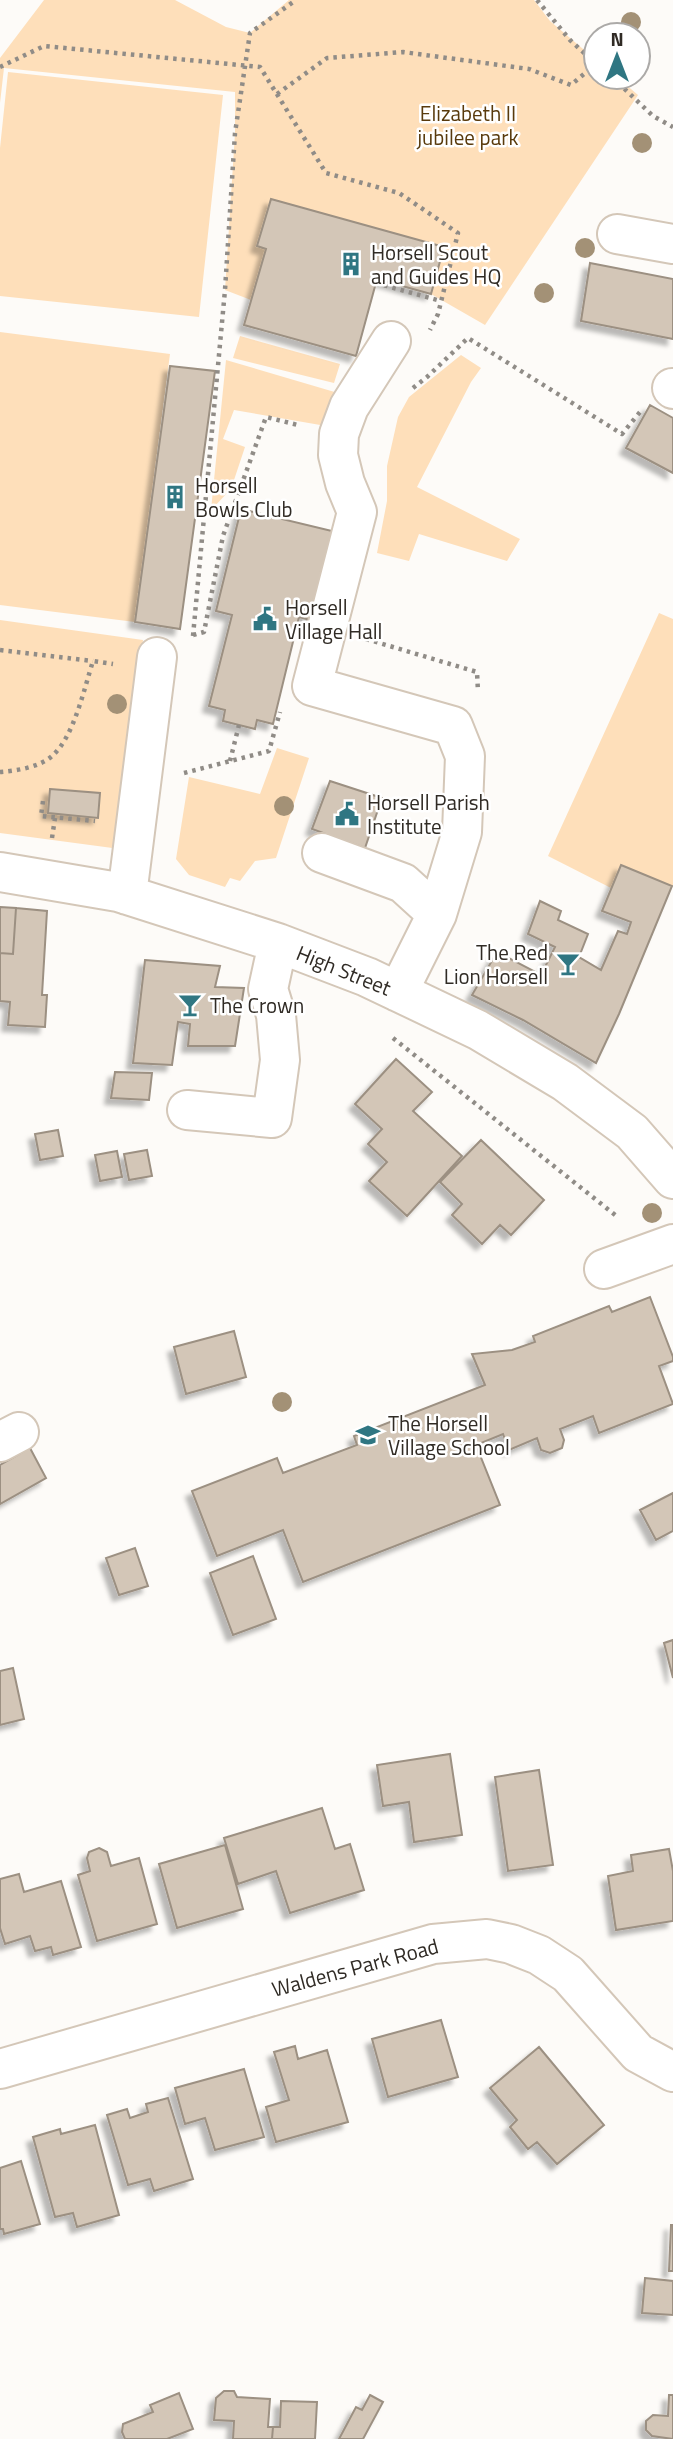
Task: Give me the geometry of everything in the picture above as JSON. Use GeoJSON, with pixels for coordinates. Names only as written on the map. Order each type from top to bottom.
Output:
{"type":"FeatureCollection","features":[{"type":"Feature","properties":{"kind":"street"},"geometry":{"type":"LineString","coordinates":[[617,234],[673,244]]}},
{"type":"Feature","properties":{"kind":"street"},"geometry":{"type":"LineString","coordinates":[[398,992],[437,914],[462,832],[465,756],[453,726],[312,686],[357,512],[345,483],[338,455],[339,433],[349,407],[409,339]]}},
{"type":"Feature","properties":{"kind":"street"},"geometry":{"type":"LineString","coordinates":[[127,895],[137,818],[168,658]]}},
{"type":"Feature","properties":{"kind":"street"},"geometry":{"type":"LineString","coordinates":[[322,853],[404,883],[437,914]]}},
{"type":"Feature","properties":{"kind":"street","name":"High Street"},"geometry":{"type":"LineString","coordinates":[[0,872],[80,884],[127,895],[278,943],[367,977],[478,1030],[565,1082],[666,1155]]}},
{"type":"Feature","properties":{"kind":"street"},"geometry":{"type":"LineString","coordinates":[[187,1110],[272,1118],[280,1060],[276,1015],[268,989],[278,943]]}},
{"type":"Feature","properties":{"kind":"street"},"geometry":{"type":"LineString","coordinates":[[604,1269],[666,1246]]}},
{"type":"Feature","properties":{"kind":"street","name":"Waldens Park Road"},"geometry":{"type":"LineString","coordinates":[[0,2069],[433,1944],[487,1939],[540,1955],[568,1974],[638,2053],[673,2071]]}},
{"type":"Feature","properties":{"kind":"path"},"geometry":{"type":"LineString","coordinates":[[193,635],[225,290],[236,132],[250,33],[296,0]]}},
{"type":"Feature","properties":{"kind":"path"},"geometry":{"type":"LineString","coordinates":[[537,0],[582,51]]}},
{"type":"Feature","properties":{"kind":"path"},"geometry":{"type":"LineString","coordinates":[[0,67],[44,46],[260,67],[326,173],[399,193],[458,233],[438,314],[409,339]]}},
{"type":"Feature","properties":{"kind":"path"},"geometry":{"type":"LineString","coordinates":[[277,94],[327,58],[403,52],[529,69],[570,85],[582,75]]}},
{"type":"Feature","properties":{"kind":"path"},"geometry":{"type":"LineString","coordinates":[[627,91],[653,116],[673,127]]}},
{"type":"Feature","properties":{"kind":"path"},"geometry":{"type":"LineString","coordinates":[[376,283],[441,301]]}},
{"type":"Feature","properties":{"kind":"path"},"geometry":{"type":"LineString","coordinates":[[407,392],[468,338],[622,434],[663,394]]}},
{"type":"Feature","properties":{"kind":"path"},"geometry":{"type":"LineString","coordinates":[[0,650],[93,661],[168,658],[193,635],[204,632],[223,536],[266,417],[339,433]]}},
{"type":"Feature","properties":{"kind":"path"},"geometry":{"type":"LineString","coordinates":[[355,636],[477,672],[478,698]]}},
{"type":"Feature","properties":{"kind":"path"},"geometry":{"type":"LineString","coordinates":[[0,772],[28,767],[51,758],[64,742],[93,661]]}},
{"type":"Feature","properties":{"kind":"path"},"geometry":{"type":"LineString","coordinates":[[177,775],[269,751],[280,710]]}},
{"type":"Feature","properties":{"kind":"path"},"geometry":{"type":"LineString","coordinates":[[230,761],[239,725]]}},
{"type":"Feature","properties":{"kind":"path"},"geometry":{"type":"LineString","coordinates":[[43,801],[41,816],[102,821],[104,804],[137,818]]}},
{"type":"Feature","properties":{"kind":"path"},"geometry":{"type":"LineString","coordinates":[[51,849],[55,818]]}},
{"type":"Feature","properties":{"kind":"path"},"geometry":{"type":"LineString","coordinates":[[388,1035],[666,1246]]}},
{"type":"Feature","properties":{"kind":"green space","name":"Elizabeth II jubilee park"},"geometry":{"type":"Polygon","coordinates":[[[44,0],[175,0],[226,27],[250,33],[289,0],[534,0],[550,21],[582,48],[582,91],[633,91],[638,95],[485,325],[431,294],[444,247],[271,199],[258,246],[266,249],[251,300],[225,290],[235,92],[4,68],[0,103],[0,58],[44,0]]]}},
{"type":"Feature","properties":{"kind":"green space"},"geometry":{"type":"Polygon","coordinates":[[[8,72],[223,95],[199,317],[0,296],[0,148],[8,72]]]}},
{"type":"Feature","properties":{"kind":"green space"},"geometry":{"type":"Polygon","coordinates":[[[0,332],[170,354],[135,622],[0,605],[0,332]]]}},
{"type":"Feature","properties":{"kind":"green space"},"geometry":{"type":"Polygon","coordinates":[[[240,336],[340,364],[334,383],[233,358],[240,336]]]}},
{"type":"Feature","properties":{"kind":"green space"},"geometry":{"type":"Polygon","coordinates":[[[461,355],[481,368],[471,382],[417,487],[520,539],[507,561],[419,534],[409,561],[377,553],[387,501],[387,466],[398,417],[409,397],[461,355]]]}},
{"type":"Feature","properties":{"kind":"green space"},"geometry":{"type":"Polygon","coordinates":[[[226,360],[338,393],[326,426],[234,410],[223,439],[245,447],[231,489],[211,510],[226,360]]]}},
{"type":"Feature","properties":{"kind":"green space"},"geometry":{"type":"Polygon","coordinates":[[[659,613],[673,619],[673,885],[621,865],[611,888],[548,856],[659,613]]]}},
{"type":"Feature","properties":{"kind":"green space"},"geometry":{"type":"Polygon","coordinates":[[[0,620],[143,640],[120,849],[0,833],[0,620]]]}},
{"type":"Feature","properties":{"kind":"green space"},"geometry":{"type":"Polygon","coordinates":[[[277,748],[309,758],[276,858],[255,861],[240,881],[230,878],[225,887],[189,875],[176,859],[189,777],[260,794],[277,748]]]}},
{"type":"Feature","properties":{"kind":"building","name":"Horsell Scout and Guides HQ"},"geometry":{"type":"Polygon","coordinates":[[[271,199],[444,247],[431,294],[377,279],[356,356],[244,325],[266,249],[257,246],[271,199]]]}},
{"type":"Feature","properties":{"kind":"building"},"geometry":{"type":"Polygon","coordinates":[[[590,263],[673,279],[673,339],[581,321],[590,263]]]}},
{"type":"Feature","properties":{"kind":"building","name":"Horsell Bowls Club"},"geometry":{"type":"Polygon","coordinates":[[[170,366],[215,371],[180,629],[135,622],[170,366]]]}},
{"type":"Feature","properties":{"kind":"building"},"geometry":{"type":"Polygon","coordinates":[[[650,405],[673,418],[673,473],[626,448],[650,405]]]}},
{"type":"Feature","properties":{"kind":"building","name":"Horsell Village Hall"},"geometry":{"type":"Polygon","coordinates":[[[241,509],[336,532],[314,621],[299,617],[273,724],[257,720],[255,729],[223,721],[225,710],[209,706],[232,615],[216,611],[241,509]]]}},
{"type":"Feature","properties":{"kind":"building","name":"Horsell Parish Institute"},"geometry":{"type":"Polygon","coordinates":[[[330,781],[382,798],[365,848],[312,829],[330,781]]]}},
{"type":"Feature","properties":{"kind":"building"},"geometry":{"type":"Polygon","coordinates":[[[50,789],[100,793],[98,818],[48,813],[50,789]]]}},
{"type":"Feature","properties":{"kind":"building","name":"The Red Lion Horsell"},"geometry":{"type":"Polygon","coordinates":[[[621,865],[672,886],[596,1063],[523,1020],[472,995],[497,952],[541,975],[555,947],[528,934],[540,901],[561,911],[558,920],[588,934],[579,957],[601,970],[618,931],[627,934],[631,922],[602,911],[621,865]]]}},
{"type":"Feature","properties":{"kind":"building"},"geometry":{"type":"Polygon","coordinates":[[[0,907],[16,908],[13,954],[0,953],[0,907]]]}},
{"type":"Feature","properties":{"kind":"building"},"geometry":{"type":"Polygon","coordinates":[[[16,908],[47,911],[42,995],[47,995],[45,1027],[8,1025],[10,1002],[0,1001],[0,953],[13,954],[16,908]]]}},
{"type":"Feature","properties":{"kind":"building","name":"The Crown"},"geometry":{"type":"Polygon","coordinates":[[[145,960],[220,966],[215,987],[244,988],[235,1046],[188,1046],[190,1024],[178,1022],[172,1065],[133,1063],[145,960]]]}},
{"type":"Feature","properties":{"kind":"building"},"geometry":{"type":"Polygon","coordinates":[[[396,1059],[432,1092],[413,1111],[462,1156],[407,1216],[369,1181],[387,1162],[368,1144],[382,1129],[355,1104],[396,1059]]]}},
{"type":"Feature","properties":{"kind":"building"},"geometry":{"type":"Polygon","coordinates":[[[115,1072],[152,1073],[149,1100],[111,1098],[115,1072]]]}},
{"type":"Feature","properties":{"kind":"building"},"geometry":{"type":"Polygon","coordinates":[[[58,1130],[63,1156],[40,1160],[35,1134],[58,1130]]]}},
{"type":"Feature","properties":{"kind":"building"},"geometry":{"type":"Polygon","coordinates":[[[481,1140],[544,1200],[511,1235],[500,1225],[482,1244],[452,1215],[462,1204],[440,1182],[481,1140]]]}},
{"type":"Feature","properties":{"kind":"building"},"geometry":{"type":"Polygon","coordinates":[[[147,1150],[152,1176],[129,1180],[124,1154],[147,1150]]]}},
{"type":"Feature","properties":{"kind":"building"},"geometry":{"type":"Polygon","coordinates":[[[117,1151],[122,1177],[100,1181],[95,1155],[117,1151]]]}},
{"type":"Feature","properties":{"kind":"building"},"geometry":{"type":"Polygon","coordinates":[[[650,1297],[673,1357],[673,1361],[659,1366],[673,1404],[599,1433],[593,1416],[560,1429],[564,1440],[562,1448],[550,1453],[541,1450],[537,1438],[509,1450],[503,1434],[476,1445],[500,1505],[303,1582],[283,1530],[217,1556],[192,1491],[277,1458],[283,1473],[357,1445],[354,1436],[485,1385],[472,1354],[512,1350],[535,1342],[533,1336],[609,1306],[612,1312],[650,1297]]]}},
{"type":"Feature","properties":{"kind":"building"},"geometry":{"type":"Polygon","coordinates":[[[234,1331],[246,1377],[186,1394],[174,1347],[234,1331]]]}},
{"type":"Feature","properties":{"kind":"building"},"geometry":{"type":"Polygon","coordinates":[[[30,1448],[46,1478],[0,1504],[0,1465],[30,1448]]]}},
{"type":"Feature","properties":{"kind":"building"},"geometry":{"type":"Polygon","coordinates":[[[673,1493],[673,1531],[656,1540],[640,1510],[673,1493]]]}},
{"type":"Feature","properties":{"kind":"building"},"geometry":{"type":"Polygon","coordinates":[[[135,1548],[148,1586],[119,1595],[106,1558],[135,1548]]]}},
{"type":"Feature","properties":{"kind":"building"},"geometry":{"type":"Polygon","coordinates":[[[253,1556],[276,1619],[233,1635],[210,1573],[253,1556]]]}},
{"type":"Feature","properties":{"kind":"building"},"geometry":{"type":"Polygon","coordinates":[[[673,1640],[673,1678],[664,1643],[673,1640]]]}},
{"type":"Feature","properties":{"kind":"building"},"geometry":{"type":"Polygon","coordinates":[[[13,1668],[24,1719],[0,1725],[0,1671],[13,1668]]]}},
{"type":"Feature","properties":{"kind":"building"},"geometry":{"type":"Polygon","coordinates":[[[450,1754],[462,1835],[414,1842],[409,1802],[383,1806],[377,1765],[450,1754]]]}},
{"type":"Feature","properties":{"kind":"building"},"geometry":{"type":"Polygon","coordinates":[[[539,1770],[553,1865],[508,1871],[495,1777],[539,1770]]]}},
{"type":"Feature","properties":{"kind":"building"},"geometry":{"type":"Polygon","coordinates":[[[322,1808],[335,1849],[350,1844],[364,1890],[290,1913],[276,1871],[238,1884],[224,1838],[322,1808]]]}},
{"type":"Feature","properties":{"kind":"building"},"geometry":{"type":"Polygon","coordinates":[[[225,1845],[243,1909],[177,1928],[159,1864],[225,1845]]]}},
{"type":"Feature","properties":{"kind":"building"},"geometry":{"type":"Polygon","coordinates":[[[99,1848],[107,1852],[111,1866],[139,1858],[157,1924],[97,1941],[78,1875],[90,1871],[87,1858],[89,1852],[99,1848]]]}},
{"type":"Feature","properties":{"kind":"building"},"geometry":{"type":"Polygon","coordinates":[[[669,1849],[673,1871],[673,1921],[616,1930],[608,1876],[633,1871],[631,1855],[669,1849]]]}},
{"type":"Feature","properties":{"kind":"building"},"geometry":{"type":"Polygon","coordinates":[[[19,1874],[24,1892],[61,1881],[81,1947],[53,1955],[51,1947],[35,1951],[30,1936],[5,1944],[0,1928],[0,1879],[19,1874]]]}},
{"type":"Feature","properties":{"kind":"building"},"geometry":{"type":"Polygon","coordinates":[[[441,2020],[458,2077],[388,2097],[372,2039],[441,2020]]]}},
{"type":"Feature","properties":{"kind":"building"},"geometry":{"type":"Polygon","coordinates":[[[295,2046],[298,2059],[327,2050],[348,2122],[276,2142],[266,2107],[289,2100],[274,2052],[295,2046]]]}},
{"type":"Feature","properties":{"kind":"building"},"geometry":{"type":"Polygon","coordinates":[[[539,2047],[604,2125],[557,2164],[537,2142],[528,2149],[510,2127],[517,2120],[490,2088],[539,2047]]]}},
{"type":"Feature","properties":{"kind":"building"},"geometry":{"type":"Polygon","coordinates":[[[244,2069],[264,2137],[215,2150],[205,2118],[185,2124],[175,2088],[244,2069]]]}},
{"type":"Feature","properties":{"kind":"building"},"geometry":{"type":"Polygon","coordinates":[[[168,2098],[193,2179],[154,2191],[150,2179],[128,2185],[107,2115],[127,2109],[130,2118],[148,2112],[146,2104],[168,2098]]]}},
{"type":"Feature","properties":{"kind":"building"},"geometry":{"type":"Polygon","coordinates":[[[95,2125],[119,2215],[77,2227],[73,2213],[55,2217],[33,2137],[60,2129],[61,2134],[95,2125]]]}},
{"type":"Feature","properties":{"kind":"building"},"geometry":{"type":"Polygon","coordinates":[[[21,2161],[40,2224],[4,2234],[3,2229],[0,2229],[0,2168],[21,2161]]]}},
{"type":"Feature","properties":{"kind":"building"},"geometry":{"type":"Polygon","coordinates":[[[671,2225],[673,2271],[669,2271],[671,2225]]]}},
{"type":"Feature","properties":{"kind":"building"},"geometry":{"type":"Polygon","coordinates":[[[645,2278],[673,2281],[673,2315],[642,2313],[645,2278]]]}},
{"type":"Feature","properties":{"kind":"building"},"geometry":{"type":"Polygon","coordinates":[[[224,2391],[234,2391],[237,2397],[270,2399],[268,2427],[273,2427],[272,2439],[233,2439],[234,2421],[214,2420],[216,2398],[224,2391]]]}},
{"type":"Feature","properties":{"kind":"building"},"geometry":{"type":"Polygon","coordinates":[[[179,2393],[193,2429],[167,2439],[125,2439],[123,2424],[153,2412],[150,2405],[179,2393]]]}},
{"type":"Feature","properties":{"kind":"building"},"geometry":{"type":"Polygon","coordinates":[[[370,2395],[383,2402],[363,2439],[339,2439],[356,2407],[362,2410],[370,2395]]]}},
{"type":"Feature","properties":{"kind":"building"},"geometry":{"type":"Polygon","coordinates":[[[669,2395],[673,2395],[673,2439],[652,2436],[646,2430],[646,2421],[653,2415],[668,2416],[669,2395]]]}},
{"type":"Feature","properties":{"kind":"building"},"geometry":{"type":"Polygon","coordinates":[[[281,2401],[317,2402],[315,2439],[272,2439],[273,2427],[280,2427],[281,2401]]]}},
{"type":"Feature","properties":{"kind":"place","name":"Horsell Scout and Guides HQ"},"geometry":{"type":"Point","coordinates":[351,264]}},
{"type":"Feature","properties":{"kind":"place","name":"Horsell Bowls Club"},"geometry":{"type":"Point","coordinates":[175,497]}},
{"type":"Feature","properties":{"kind":"place","name":"Horsell Village Hall"},"geometry":{"type":"Point","coordinates":[265,619]}},
{"type":"Feature","properties":{"kind":"place","name":"Horsell Parish Institute"},"geometry":{"type":"Point","coordinates":[347,814]}},
{"type":"Feature","properties":{"kind":"place","name":"The Red Lion Horsell"},"geometry":{"type":"Point","coordinates":[568,964]}},
{"type":"Feature","properties":{"kind":"place","name":"The Crown"},"geometry":{"type":"Point","coordinates":[190,1005]}},
{"type":"Feature","properties":{"kind":"place","name":"The Horsell Village School"},"geometry":{"type":"Point","coordinates":[368,1435]}}]}
